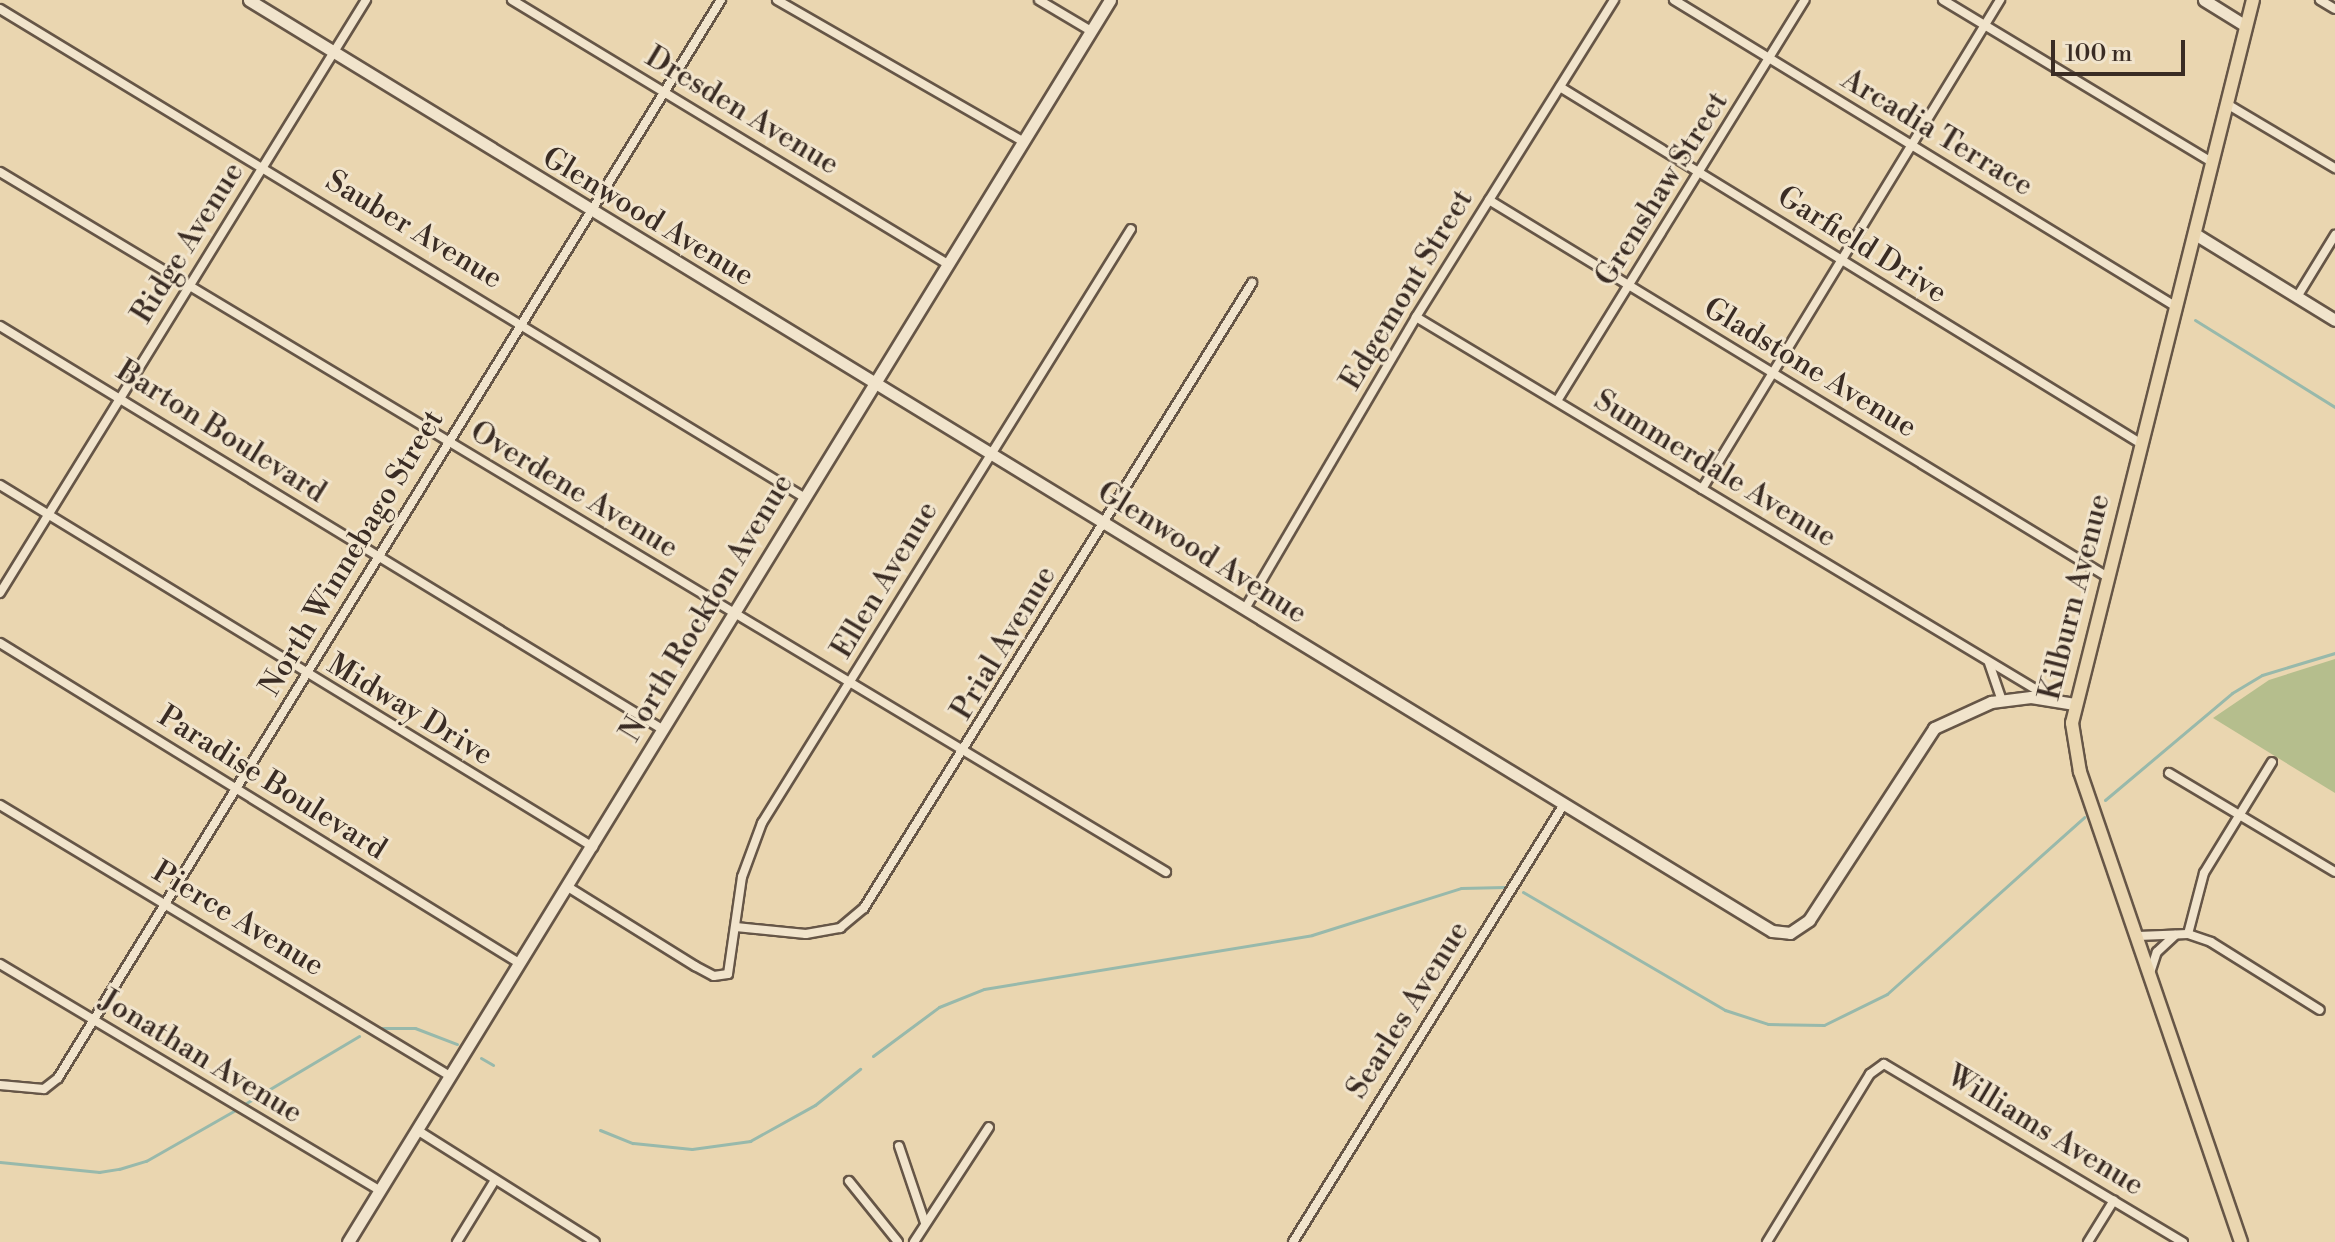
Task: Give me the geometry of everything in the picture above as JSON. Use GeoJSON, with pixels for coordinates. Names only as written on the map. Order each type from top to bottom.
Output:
{"type":"FeatureCollection","features":[{"type":"Feature","properties":{"kind":"main road","name":"Kilburn Avenue"},"geometry":{"type":"LineString","coordinates":[[2240,1241],[2076,756],[2074,704],[2253,0]]}},
{"type":"Feature","properties":{"kind":"street","name":"Glenwood Avenue"},"geometry":{"type":"LineString","coordinates":[[249,0],[335,50],[588,211],[875,378],[1761,925],[1790,933],[1809,920],[1924,739],[1964,711],[2002,700],[2050,698],[2074,704]]}},
{"type":"Feature","properties":{"kind":"street","name":"Ridge Avenue"},"geometry":{"type":"LineString","coordinates":[[0,593],[366,0]]}},
{"type":"Feature","properties":{"kind":"street","name":"Dresden Avenue"},"geometry":{"type":"LineString","coordinates":[[512,0],[946,263]]}},
{"type":"Feature","properties":{"kind":"street","name":"North Winnebago Street"},"geometry":{"type":"LineString","coordinates":[[0,1085],[44,1089],[58,1078],[447,441],[523,323],[588,211],[721,0]]}},
{"type":"Feature","properties":{"kind":"street"},"geometry":{"type":"LineString","coordinates":[[777,0],[1022,141]]}},
{"type":"Feature","properties":{"kind":"street"},"geometry":{"type":"LineString","coordinates":[[1039,0],[1091,31]]}},
{"type":"Feature","properties":{"kind":"street","name":"North Rockton Avenue"},"geometry":{"type":"LineString","coordinates":[[348,1242],[593,847],[802,496],[1110,0]]}},
{"type":"Feature","properties":{"kind":"street","name":"Edgemont Street"},"geometry":{"type":"LineString","coordinates":[[1246,607],[1416,317],[1614,0]]}},
{"type":"Feature","properties":{"kind":"street","name":"Arcadia Terrace"},"geometry":{"type":"LineString","coordinates":[[1674,0],[2175,306]]}},
{"type":"Feature","properties":{"kind":"street","name":"Grenshaw Street"},"geometry":{"type":"LineString","coordinates":[[1557,401],[1701,174],[1805,0]]}},
{"type":"Feature","properties":{"kind":"street"},"geometry":{"type":"LineString","coordinates":[[1943,0],[2212,162]]}},
{"type":"Feature","properties":{"kind":"street"},"geometry":{"type":"LineString","coordinates":[[1702,489],[2000,0]]}},
{"type":"Feature","properties":{"kind":"street"},"geometry":{"type":"LineString","coordinates":[[2204,0],[2246,26]]}},
{"type":"Feature","properties":{"kind":"street"},"geometry":{"type":"LineString","coordinates":[[2320,0],[2335,9]]}},
{"type":"Feature","properties":{"kind":"street","name":"Sauber Avenue"},"geometry":{"type":"LineString","coordinates":[[0,9],[523,323],[802,496]]}},
{"type":"Feature","properties":{"kind":"street","name":"Garfield Drive"},"geometry":{"type":"LineString","coordinates":[[1560,87],[2140,443]]}},
{"type":"Feature","properties":{"kind":"street"},"geometry":{"type":"LineString","coordinates":[[2227,104],[2335,168]]}},
{"type":"Feature","properties":{"kind":"street","name":"Overdene Avenue"},"geometry":{"type":"LineString","coordinates":[[0,172],[1166,872]]}},
{"type":"Feature","properties":{"kind":"street","name":"Gladstone Avenue"},"geometry":{"type":"LineString","coordinates":[[1489,200],[2106,576]]}},
{"type":"Feature","properties":{"kind":"street","name":"Ellen Avenue"},"geometry":{"type":"LineString","coordinates":[[568,887],[695,966],[714,976],[728,974],[742,877],[762,823],[1131,229]]}},
{"type":"Feature","properties":{"kind":"street"},"geometry":{"type":"LineString","coordinates":[[2195,234],[2335,320]]}},
{"type":"Feature","properties":{"kind":"street"},"geometry":{"type":"LineString","coordinates":[[2297,297],[2335,235]]}},
{"type":"Feature","properties":{"kind":"street","name":"Prial Avenue"},"geometry":{"type":"LineString","coordinates":[[736,927],[806,934],[840,928],[864,908],[965,752],[1252,283]]}},
{"type":"Feature","properties":{"kind":"street","name":"Summerdale Avenue"},"geometry":{"type":"LineString","coordinates":[[1416,317],[2050,698]]}},
{"type":"Feature","properties":{"kind":"street","name":"Barton Boulevard"},"geometry":{"type":"LineString","coordinates":[[0,326],[662,729]]}},
{"type":"Feature","properties":{"kind":"street","name":"Midway Drive"},"geometry":{"type":"LineString","coordinates":[[0,485],[306,676],[593,847]]}},
{"type":"Feature","properties":{"kind":"street","name":"Paradise Boulevard"},"geometry":{"type":"LineString","coordinates":[[0,643],[519,963]]}},
{"type":"Feature","properties":{"kind":"street"},"geometry":{"type":"LineString","coordinates":[[1989,663],[2002,700]]}},
{"type":"Feature","properties":{"kind":"street"},"geometry":{"type":"LineString","coordinates":[[2188,934],[2197,887],[2272,762]]}},
{"type":"Feature","properties":{"kind":"street"},"geometry":{"type":"LineString","coordinates":[[2169,773],[2335,872]]}},
{"type":"Feature","properties":{"kind":"street","name":"Searles Avenue"},"geometry":{"type":"LineString","coordinates":[[1293,1242],[1564,804]]}},
{"type":"Feature","properties":{"kind":"street","name":"Pierce Avenue"},"geometry":{"type":"LineString","coordinates":[[0,805],[450,1076]]}},
{"type":"Feature","properties":{"kind":"street"},"geometry":{"type":"LineString","coordinates":[[2150,973],[2157,952],[2175,934]]}},
{"type":"Feature","properties":{"kind":"street"},"geometry":{"type":"LineString","coordinates":[[2138,936],[2188,934],[2320,1010]]}},
{"type":"Feature","properties":{"kind":"street","name":"Jonathan Avenue"},"geometry":{"type":"LineString","coordinates":[[0,964],[379,1190]]}},
{"type":"Feature","properties":{"kind":"street","name":"Williams Avenue"},"geometry":{"type":"LineString","coordinates":[[1767,1242],[1870,1074],[1881,1065],[2183,1242]]}},
{"type":"Feature","properties":{"kind":"street"},"geometry":{"type":"LineString","coordinates":[[914,1242],[989,1127]]}},
{"type":"Feature","properties":{"kind":"street"},"geometry":{"type":"LineString","coordinates":[[417,1130],[595,1242]]}},
{"type":"Feature","properties":{"kind":"street"},"geometry":{"type":"LineString","coordinates":[[899,1146],[925,1223]]}},
{"type":"Feature","properties":{"kind":"street"},"geometry":{"type":"LineString","coordinates":[[457,1242],[495,1180]]}},
{"type":"Feature","properties":{"kind":"street"},"geometry":{"type":"LineString","coordinates":[[849,1181],[898,1242]]}},
{"type":"Feature","properties":{"kind":"street"},"geometry":{"type":"LineString","coordinates":[[2088,1242],[2114,1200]]}},
{"type":"Feature","properties":{"kind":"green space"},"geometry":{"type":"Polygon","coordinates":[[[2335,659],[2335,793],[2213,718],[2269,680],[2335,659]]]}},
{"type":"Feature","properties":{"kind":"waterway"},"geometry":{"type":"LineString","coordinates":[[2195,320],[2335,407]]}},
{"type":"Feature","properties":{"kind":"waterway"},"geometry":{"type":"LineString","coordinates":[[2105,800],[2232,693],[2262,675],[2335,653]]}},
{"type":"Feature","properties":{"kind":"waterway"},"geometry":{"type":"LineString","coordinates":[[1523,892],[1725,1010],[1768,1024],[1824,1025],[1887,994],[2084,817]]}},
{"type":"Feature","properties":{"kind":"waterway"},"geometry":{"type":"LineString","coordinates":[[873,1056],[939,1007],[984,989],[1312,935],[1461,888],[1505,887]]}},
{"type":"Feature","properties":{"kind":"waterway"},"geometry":{"type":"LineString","coordinates":[[380,1028],[415,1028],[457,1044]]}},
{"type":"Feature","properties":{"kind":"waterway"},"geometry":{"type":"LineString","coordinates":[[243,1105],[359,1036]]}},
{"type":"Feature","properties":{"kind":"waterway"},"geometry":{"type":"LineString","coordinates":[[481,1058],[493,1065]]}},
{"type":"Feature","properties":{"kind":"waterway"},"geometry":{"type":"LineString","coordinates":[[600,1130],[633,1143],[692,1149],[750,1141],[815,1105],[860,1069]]}},
{"type":"Feature","properties":{"kind":"waterway"},"geometry":{"type":"LineString","coordinates":[[0,1162],[99,1172],[119,1169],[146,1161],[237,1109]]}}]}
